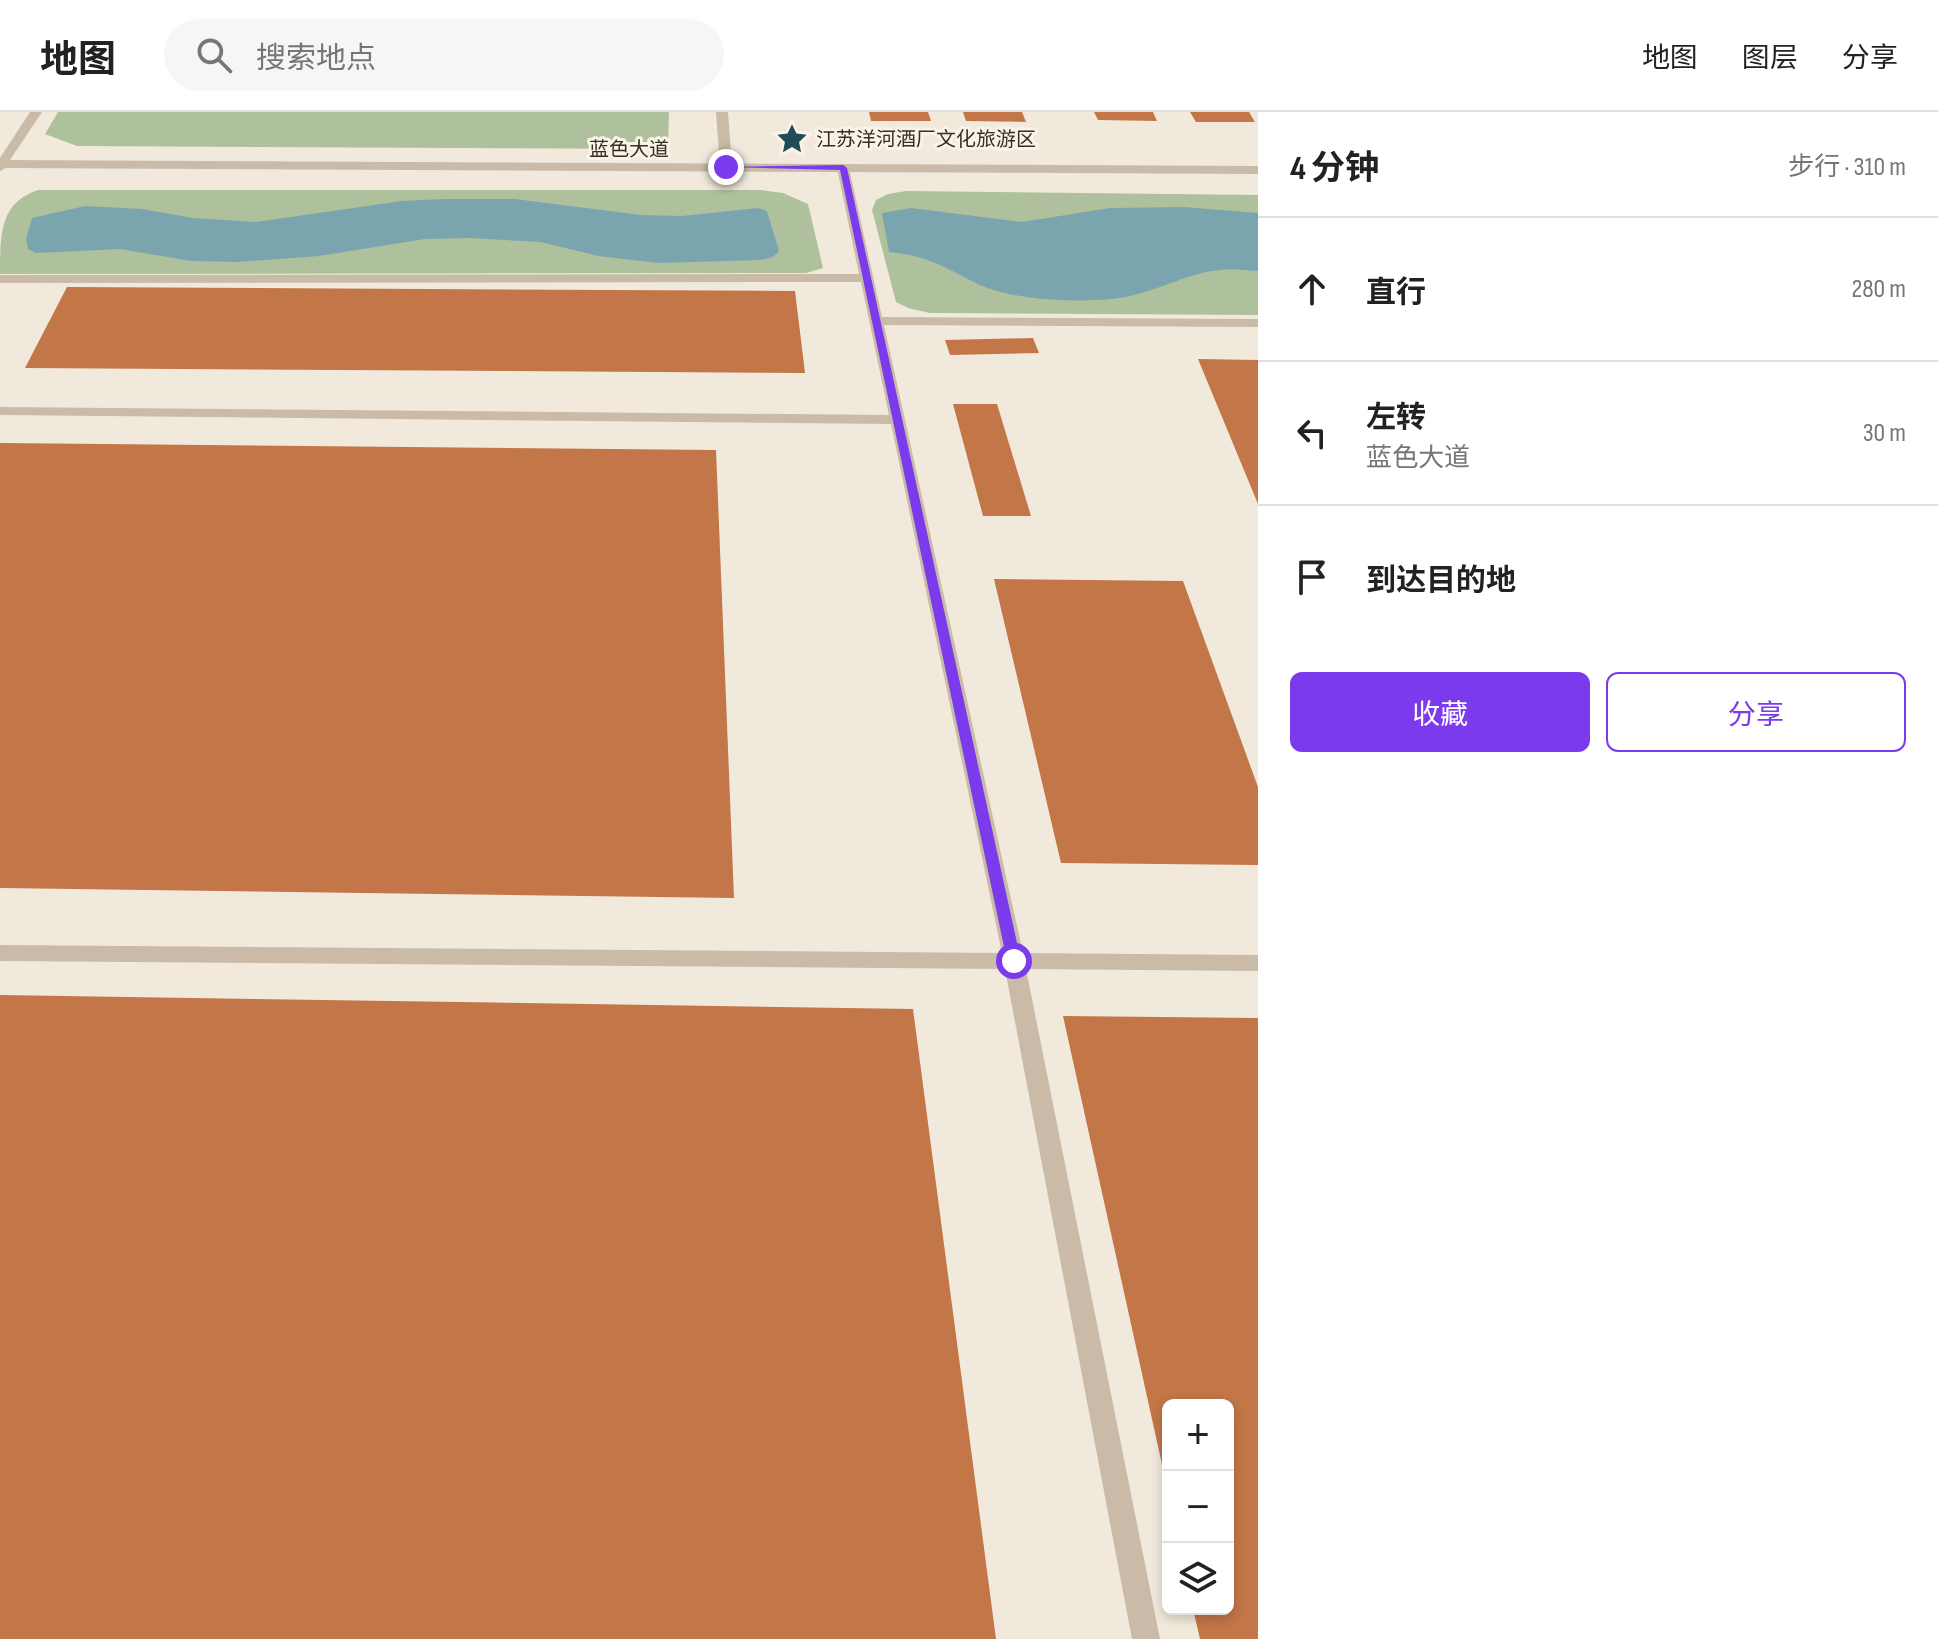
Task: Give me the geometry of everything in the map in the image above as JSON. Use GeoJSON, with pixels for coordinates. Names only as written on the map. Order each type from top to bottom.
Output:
{"type":"FeatureCollection","features":[{"type":"Feature","properties":{"kind":"street"},"geometry":{"type":"LineString","coordinates":[[1,165],[36,112]]}},
{"type":"Feature","properties":{"kind":"street"},"geometry":{"type":"LineString","coordinates":[[722,112],[726,167]]}},
{"type":"Feature","properties":{"kind":"street","name":"蓝色大道"},"geometry":{"type":"LineString","coordinates":[[1,165],[1258,170]]}},
{"type":"Feature","properties":{"kind":"street"},"geometry":{"type":"LineString","coordinates":[[843,168],[1014,961],[1146,1639]]}},
{"type":"Feature","properties":{"kind":"street"},"geometry":{"type":"LineString","coordinates":[[0,279],[867,278]]}},
{"type":"Feature","properties":{"kind":"street"},"geometry":{"type":"LineString","coordinates":[[876,321],[1258,323]]}},
{"type":"Feature","properties":{"kind":"street"},"geometry":{"type":"LineString","coordinates":[[0,411],[898,420]]}},
{"type":"Feature","properties":{"kind":"street"},"geometry":{"type":"LineString","coordinates":[[0,953],[1258,963]]}},
{"type":"Feature","properties":{"kind":"green space"},"geometry":{"type":"Polygon","coordinates":[[[58,112],[669,112],[668,149],[77,146],[45,134],[58,112]]]}},
{"type":"Feature","properties":{"kind":"green space"},"geometry":{"type":"Polygon","coordinates":[[[38,190],[760,190],[783,193],[808,204],[823,268],[806,273],[0,274],[2,233],[9,211],[25,196],[38,190]]]}},
{"type":"Feature","properties":{"kind":"green space"},"geometry":{"type":"Polygon","coordinates":[[[906,191],[1258,195],[1258,315],[930,313],[908,308],[896,302],[872,210],[876,200],[906,191]]]}},
{"type":"Feature","properties":{"kind":"water"},"geometry":{"type":"Polygon","coordinates":[[[515,199],[641,215],[682,216],[758,208],[767,211],[779,251],[773,257],[761,260],[659,263],[598,256],[541,242],[470,238],[425,239],[319,256],[236,262],[191,261],[120,249],[36,253],[28,249],[26,239],[32,218],[85,206],[256,222],[402,201],[515,199]]]}},
{"type":"Feature","properties":{"kind":"water"},"geometry":{"type":"Polygon","coordinates":[[[1184,207],[1258,213],[1258,271],[1211,271],[1113,299],[1059,300],[1019,296],[980,285],[927,260],[889,252],[882,213],[911,208],[1022,222],[1110,208],[1184,207]]]}},
{"type":"Feature","properties":{"kind":"building"},"geometry":{"type":"Polygon","coordinates":[[[869,112],[928,112],[931,121],[871,121],[869,112]]]}},
{"type":"Feature","properties":{"kind":"building"},"geometry":{"type":"Polygon","coordinates":[[[963,112],[1022,112],[1026,122],[966,121],[963,112]]]}},
{"type":"Feature","properties":{"kind":"building"},"geometry":{"type":"Polygon","coordinates":[[[1094,112],[1153,112],[1157,121],[1098,120],[1094,112]]]}},
{"type":"Feature","properties":{"kind":"building"},"geometry":{"type":"Polygon","coordinates":[[[1190,112],[1249,112],[1255,122],[1196,122],[1190,112]]]}},
{"type":"Feature","properties":{"kind":"building"},"geometry":{"type":"Polygon","coordinates":[[[67,287],[795,291],[805,373],[25,368],[67,287]]]}},
{"type":"Feature","properties":{"kind":"building"},"geometry":{"type":"Polygon","coordinates":[[[1033,338],[1039,353],[950,355],[945,340],[1033,338]]]}},
{"type":"Feature","properties":{"kind":"building"},"geometry":{"type":"Polygon","coordinates":[[[1198,359],[1258,360],[1258,504],[1198,359]]]}},
{"type":"Feature","properties":{"kind":"building"},"geometry":{"type":"Polygon","coordinates":[[[953,404],[997,404],[1031,516],[983,516],[953,404]]]}},
{"type":"Feature","properties":{"kind":"building"},"geometry":{"type":"Polygon","coordinates":[[[0,443],[716,450],[734,898],[0,888],[0,443]]]}},
{"type":"Feature","properties":{"kind":"building"},"geometry":{"type":"Polygon","coordinates":[[[994,579],[1183,581],[1258,787],[1258,865],[1061,863],[994,579]]]}},
{"type":"Feature","properties":{"kind":"building"},"geometry":{"type":"Polygon","coordinates":[[[0,995],[913,1009],[996,1639],[0,1639],[0,995]]]}},
{"type":"Feature","properties":{"kind":"building"},"geometry":{"type":"Polygon","coordinates":[[[1063,1016],[1258,1018],[1258,1639],[1200,1639],[1194,1615],[1234,1615],[1234,1399],[1162,1399],[1162,1464],[1063,1016]]]}},
{"type":"Feature","properties":{"kind":"place","name":"江苏洋河酒厂文化旅游区"},"geometry":{"type":"Point","coordinates":[792,139]}},
{"type":"Feature","properties":{"kind":"route"},"geometry":{"type":"LineString","coordinates":[[726,167],[843,168],[1014,961]]}}]}
